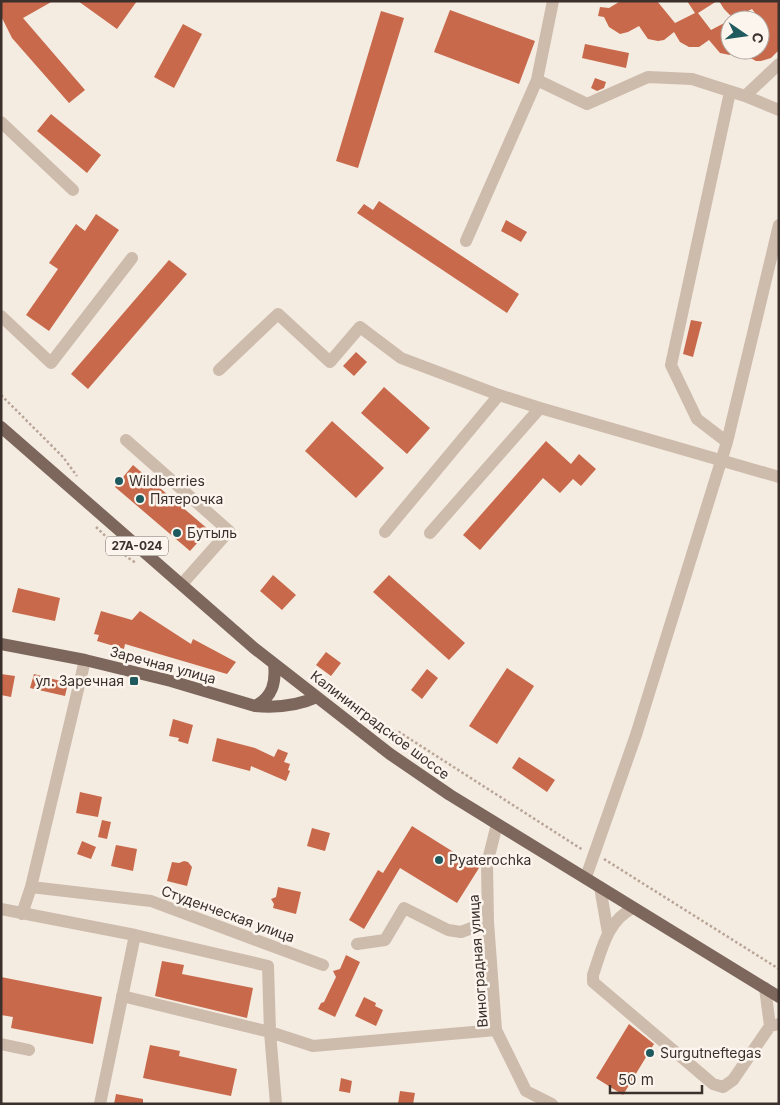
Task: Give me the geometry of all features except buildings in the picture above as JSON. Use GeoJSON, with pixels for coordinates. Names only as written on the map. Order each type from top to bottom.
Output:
{"type":"FeatureCollection","features":[{"type":"Feature","properties":{"kind":"main road","name":"Калининградское шоссе"},"geometry":{"type":"LineString","coordinates":[[1,427],[274,664],[390,754],[450,795],[779,996]]}},
{"type":"Feature","properties":{"kind":"main road","name":"Заречная улица"},"geometry":{"type":"LineString","coordinates":[[1,644],[85,660],[255,706],[285,706],[306,702],[317,697]]}},
{"type":"Feature","properties":{"kind":"main road"},"geometry":{"type":"LineString","coordinates":[[255,706],[264,701],[273,686],[275,678],[274,664]]}},
{"type":"Feature","properties":{"kind":"street"},"geometry":{"type":"LineString","coordinates":[[466,241],[537,80],[553,1]]}},
{"type":"Feature","properties":{"kind":"street"},"geometry":{"type":"LineString","coordinates":[[745,96],[779,64]]}},
{"type":"Feature","properties":{"kind":"street"},"geometry":{"type":"LineString","coordinates":[[537,80],[587,104],[648,77],[692,79],[745,96],[779,110]]}},
{"type":"Feature","properties":{"kind":"street"},"geometry":{"type":"LineString","coordinates":[[727,442],[697,419],[671,365],[730,92]]}},
{"type":"Feature","properties":{"kind":"street"},"geometry":{"type":"LineString","coordinates":[[1,122],[73,190]]}},
{"type":"Feature","properties":{"kind":"street"},"geometry":{"type":"LineString","coordinates":[[586,877],[636,735],[727,442],[779,225]]}},
{"type":"Feature","properties":{"kind":"street"},"geometry":{"type":"LineString","coordinates":[[1,316],[51,363],[132,258]]}},
{"type":"Feature","properties":{"kind":"street"},"geometry":{"type":"LineString","coordinates":[[219,370],[278,314],[330,362],[360,327],[401,358],[499,395],[779,477]]}},
{"type":"Feature","properties":{"kind":"street"},"geometry":{"type":"LineString","coordinates":[[385,532],[499,395]]}},
{"type":"Feature","properties":{"kind":"street"},"geometry":{"type":"LineString","coordinates":[[430,533],[540,408]]}},
{"type":"Feature","properties":{"kind":"street"},"geometry":{"type":"LineString","coordinates":[[126,440],[229,531],[182,584]]}},
{"type":"Feature","properties":{"kind":"street"},"geometry":{"type":"LineString","coordinates":[[22,914],[31,887],[85,660]]}},
{"type":"Feature","properties":{"kind":"street","name":"Виноградная улица"},"geometry":{"type":"LineString","coordinates":[[497,824],[487,864],[488,922],[496,1030],[526,1091],[552,1104]]}},
{"type":"Feature","properties":{"kind":"street","name":"Студенческая улица"},"geometry":{"type":"LineString","coordinates":[[31,887],[151,902],[323,965]]}},
{"type":"Feature","properties":{"kind":"street"},"geometry":{"type":"LineString","coordinates":[[600,887],[608,932]]}},
{"type":"Feature","properties":{"kind":"street"},"geometry":{"type":"LineString","coordinates":[[357,944],[384,940],[404,908],[448,930],[461,932],[488,922]]}},
{"type":"Feature","properties":{"kind":"street"},"geometry":{"type":"LineString","coordinates":[[633,908],[624,912],[608,932],[593,975],[593,982],[713,1084],[723,1087],[733,1080],[774,1025],[765,988]]}},
{"type":"Feature","properties":{"kind":"street"},"geometry":{"type":"LineString","coordinates":[[1,909],[135,935],[268,966],[270,1032],[276,1104]]}},
{"type":"Feature","properties":{"kind":"street"},"geometry":{"type":"LineString","coordinates":[[100,1104],[135,935]]}},
{"type":"Feature","properties":{"kind":"street"},"geometry":{"type":"LineString","coordinates":[[122,996],[270,1032],[313,1046],[496,1030]]}},
{"type":"Feature","properties":{"kind":"street"},"geometry":{"type":"LineString","coordinates":[[1,1044],[30,1050]]}},
{"type":"Feature","properties":{"kind":"path"},"geometry":{"type":"LineString","coordinates":[[374,726],[400,732],[578,848],[600,857],[779,969]]}},
{"type":"Feature","properties":{"kind":"place","name":"Wildberries"},"geometry":{"type":"Point","coordinates":[119,481]}},
{"type":"Feature","properties":{"kind":"place","name":"Пятерочка"},"geometry":{"type":"Point","coordinates":[140,499]}},
{"type":"Feature","properties":{"kind":"place","name":"Бутыль"},"geometry":{"type":"Point","coordinates":[177,533]}},
{"type":"Feature","properties":{"kind":"place","name":"ул. Заречная"},"geometry":{"type":"Point","coordinates":[134,681]}},
{"type":"Feature","properties":{"kind":"place","name":"Pyaterochka"},"geometry":{"type":"Point","coordinates":[439,860]}},
{"type":"Feature","properties":{"kind":"place","name":"Surgutneftegas"},"geometry":{"type":"Point","coordinates":[650,1053]}}]}
